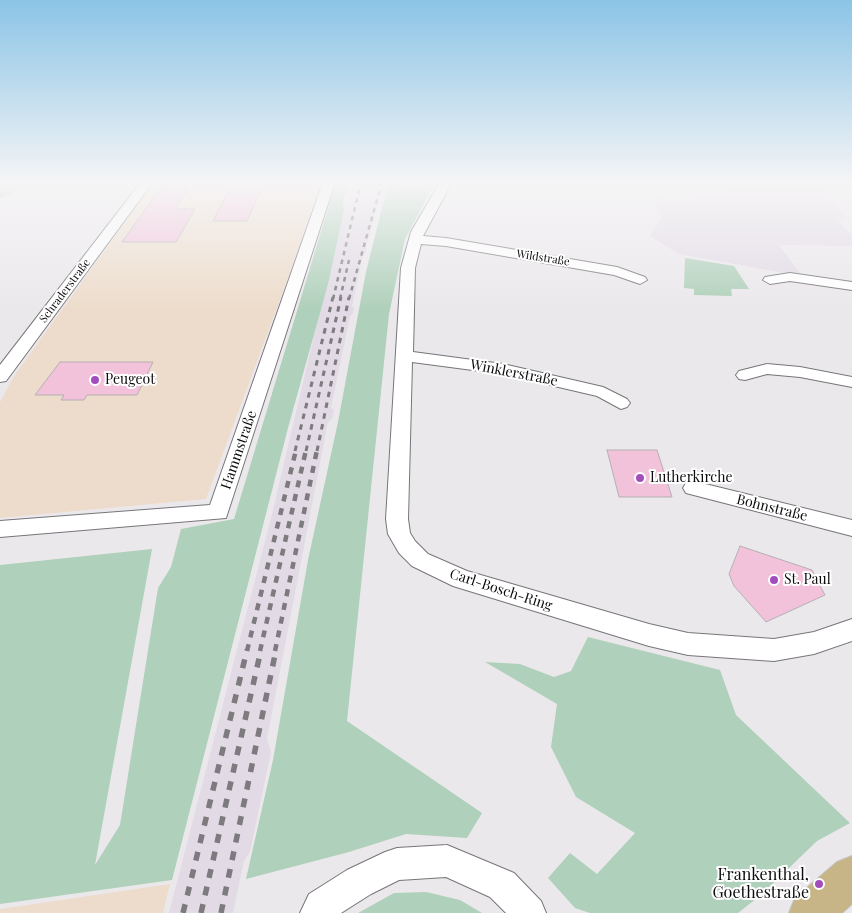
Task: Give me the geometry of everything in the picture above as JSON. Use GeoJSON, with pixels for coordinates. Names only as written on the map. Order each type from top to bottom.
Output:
{"type":"FeatureCollection","features":[{"type":"Feature","properties":{"kind":"main road"},"geometry":{"type":"LineString","coordinates":[[810,913],[852,877]]}},
{"type":"Feature","properties":{"kind":"street","name":"Schraderstraße"},"geometry":{"type":"LineString","coordinates":[[0,377],[115,225]]}},
{"type":"Feature","properties":{"kind":"street","name":"Hammstraße"},"geometry":{"type":"LineString","coordinates":[[0,529],[218,512],[315,225]]}},
{"type":"Feature","properties":{"kind":"street","name":"Carl-Bosch-Ring"},"geometry":{"type":"LineString","coordinates":[[424,225],[416,240],[406,283],[397,519],[399,534],[407,547],[420,560],[461,579],[649,635],[688,644],[774,650],[814,643],[852,630]]}},
{"type":"Feature","properties":{"kind":"street","name":"Wildstraße"},"geometry":{"type":"LineString","coordinates":[[416,240],[446,242],[617,271],[640,280]]}},
{"type":"Feature","properties":{"kind":"street"},"geometry":{"type":"LineString","coordinates":[[770,280],[790,276],[852,286]]}},
{"type":"Feature","properties":{"kind":"street","name":"Winklerstraße"},"geometry":{"type":"LineString","coordinates":[[403,356],[503,369],[603,392],[621,403]]}},
{"type":"Feature","properties":{"kind":"street"},"geometry":{"type":"LineString","coordinates":[[745,375],[767,370],[800,372],[852,382]]}},
{"type":"Feature","properties":{"kind":"street","name":"Bohnstraße"},"geometry":{"type":"LineString","coordinates":[[693,488],[852,528]]}},
{"type":"Feature","properties":{"kind":"street"},"geometry":{"type":"LineString","coordinates":[[316,913],[321,906],[359,882],[397,864],[447,861],[502,884],[529,913]]}},
{"type":"Feature","properties":{"kind":"shaded area"},"geometry":{"type":"Polygon","coordinates":[[[123,225],[306,225],[206,499],[0,518],[0,402],[14,376],[123,225]]]}},
{"type":"Feature","properties":{"kind":"shaded area"},"geometry":{"type":"Polygon","coordinates":[[[340,225],[372,225],[366,253],[363,255],[352,306],[354,308],[353,313],[350,317],[331,408],[334,410],[332,419],[328,422],[267,739],[271,752],[250,852],[244,861],[233,913],[169,913],[273,510],[340,225]]]}},
{"type":"Feature","properties":{"kind":"shaded area"},"geometry":{"type":"Polygon","coordinates":[[[657,225],[842,225],[852,235],[852,246],[779,245],[802,276],[679,254],[650,236],[657,225]]]}},
{"type":"Feature","properties":{"kind":"shaded area"},"geometry":{"type":"Polygon","coordinates":[[[170,884],[163,913],[0,913],[0,909],[170,884]]]}},
{"type":"Feature","properties":{"kind":"green space"},"geometry":{"type":"Polygon","coordinates":[[[323,225],[341,225],[328,284],[288,428],[172,880],[0,904],[0,565],[152,549],[95,865],[120,825],[158,588],[171,567],[181,529],[234,519],[323,225]]]}},
{"type":"Feature","properties":{"kind":"green space"},"geometry":{"type":"Polygon","coordinates":[[[378,225],[413,225],[405,239],[389,314],[347,721],[482,813],[467,838],[406,834],[349,852],[246,879],[273,760],[308,560],[338,422],[366,272],[378,225]]]}},
{"type":"Feature","properties":{"kind":"green space"},"geometry":{"type":"Polygon","coordinates":[[[685,258],[734,266],[749,289],[731,289],[732,296],[694,295],[694,289],[684,288],[685,258]]]}},
{"type":"Feature","properties":{"kind":"green space"},"geometry":{"type":"Polygon","coordinates":[[[588,637],[720,670],[736,715],[850,823],[817,841],[761,895],[738,913],[590,913],[575,908],[548,878],[570,853],[597,874],[635,833],[576,797],[551,747],[557,704],[485,662],[520,664],[554,677],[571,671],[588,637]]]}},
{"type":"Feature","properties":{"kind":"green space"},"geometry":{"type":"Polygon","coordinates":[[[426,892],[460,900],[482,913],[358,913],[394,893],[426,892]]]}},
{"type":"Feature","properties":{"kind":"building"},"geometry":{"type":"Polygon","coordinates":[[[134,225],[186,225],[176,242],[122,242],[134,225]]]}},
{"type":"Feature","properties":{"kind":"building","name":"Peugeot"},"geometry":{"type":"Polygon","coordinates":[[[60,362],[153,362],[137,395],[87,395],[84,400],[61,400],[64,395],[35,395],[60,362]]]}},
{"type":"Feature","properties":{"kind":"building","name":"Lutherkirche"},"geometry":{"type":"Polygon","coordinates":[[[607,450],[657,450],[672,497],[619,497],[607,450]]]}},
{"type":"Feature","properties":{"kind":"building","name":"St. Paul"},"geometry":{"type":"Polygon","coordinates":[[[740,546],[812,570],[825,595],[766,622],[734,586],[729,574],[740,546]]]}},
{"type":"Feature","properties":{"kind":"railway"},"geometry":{"type":"LineString","coordinates":[[333,299],[351,225]]}},
{"type":"Feature","properties":{"kind":"railway"},"geometry":{"type":"LineString","coordinates":[[349,299],[370,225]]}},
{"type":"Feature","properties":{"kind":"railway"},"geometry":{"type":"LineString","coordinates":[[340,299],[349,260]]}},
{"type":"Feature","properties":{"kind":"railway"},"geometry":{"type":"LineString","coordinates":[[295,451],[333,297]]}},
{"type":"Feature","properties":{"kind":"railway"},"geometry":{"type":"LineString","coordinates":[[306,451],[341,297]]}},
{"type":"Feature","properties":{"kind":"railway"},"geometry":{"type":"LineString","coordinates":[[317,451],[349,297]]}},
{"type":"Feature","properties":{"kind":"railway"},"geometry":{"type":"LineString","coordinates":[[247,651],[296,450]]}},
{"type":"Feature","properties":{"kind":"railway"},"geometry":{"type":"LineString","coordinates":[[260,651],[306,450]]}},
{"type":"Feature","properties":{"kind":"railway"},"geometry":{"type":"LineString","coordinates":[[275,651],[317,450]]}},
{"type":"Feature","properties":{"kind":"railway"},"geometry":{"type":"LineString","coordinates":[[183,913],[247,650]]}},
{"type":"Feature","properties":{"kind":"railway"},"geometry":{"type":"LineString","coordinates":[[201,913],[261,650]]}},
{"type":"Feature","properties":{"kind":"railway"},"geometry":{"type":"LineString","coordinates":[[221,913],[276,650]]}},
{"type":"Feature","properties":{"kind":"place","name":"Peugeot"},"geometry":{"type":"Point","coordinates":[95,380]}},
{"type":"Feature","properties":{"kind":"place","name":"Lutherkirche"},"geometry":{"type":"Point","coordinates":[640,478]}},
{"type":"Feature","properties":{"kind":"place","name":"St. Paul"},"geometry":{"type":"Point","coordinates":[774,580]}},
{"type":"Feature","properties":{"kind":"place","name":"Frankenthal, Goethestraße"},"geometry":{"type":"Point","coordinates":[819,884]}}]}
